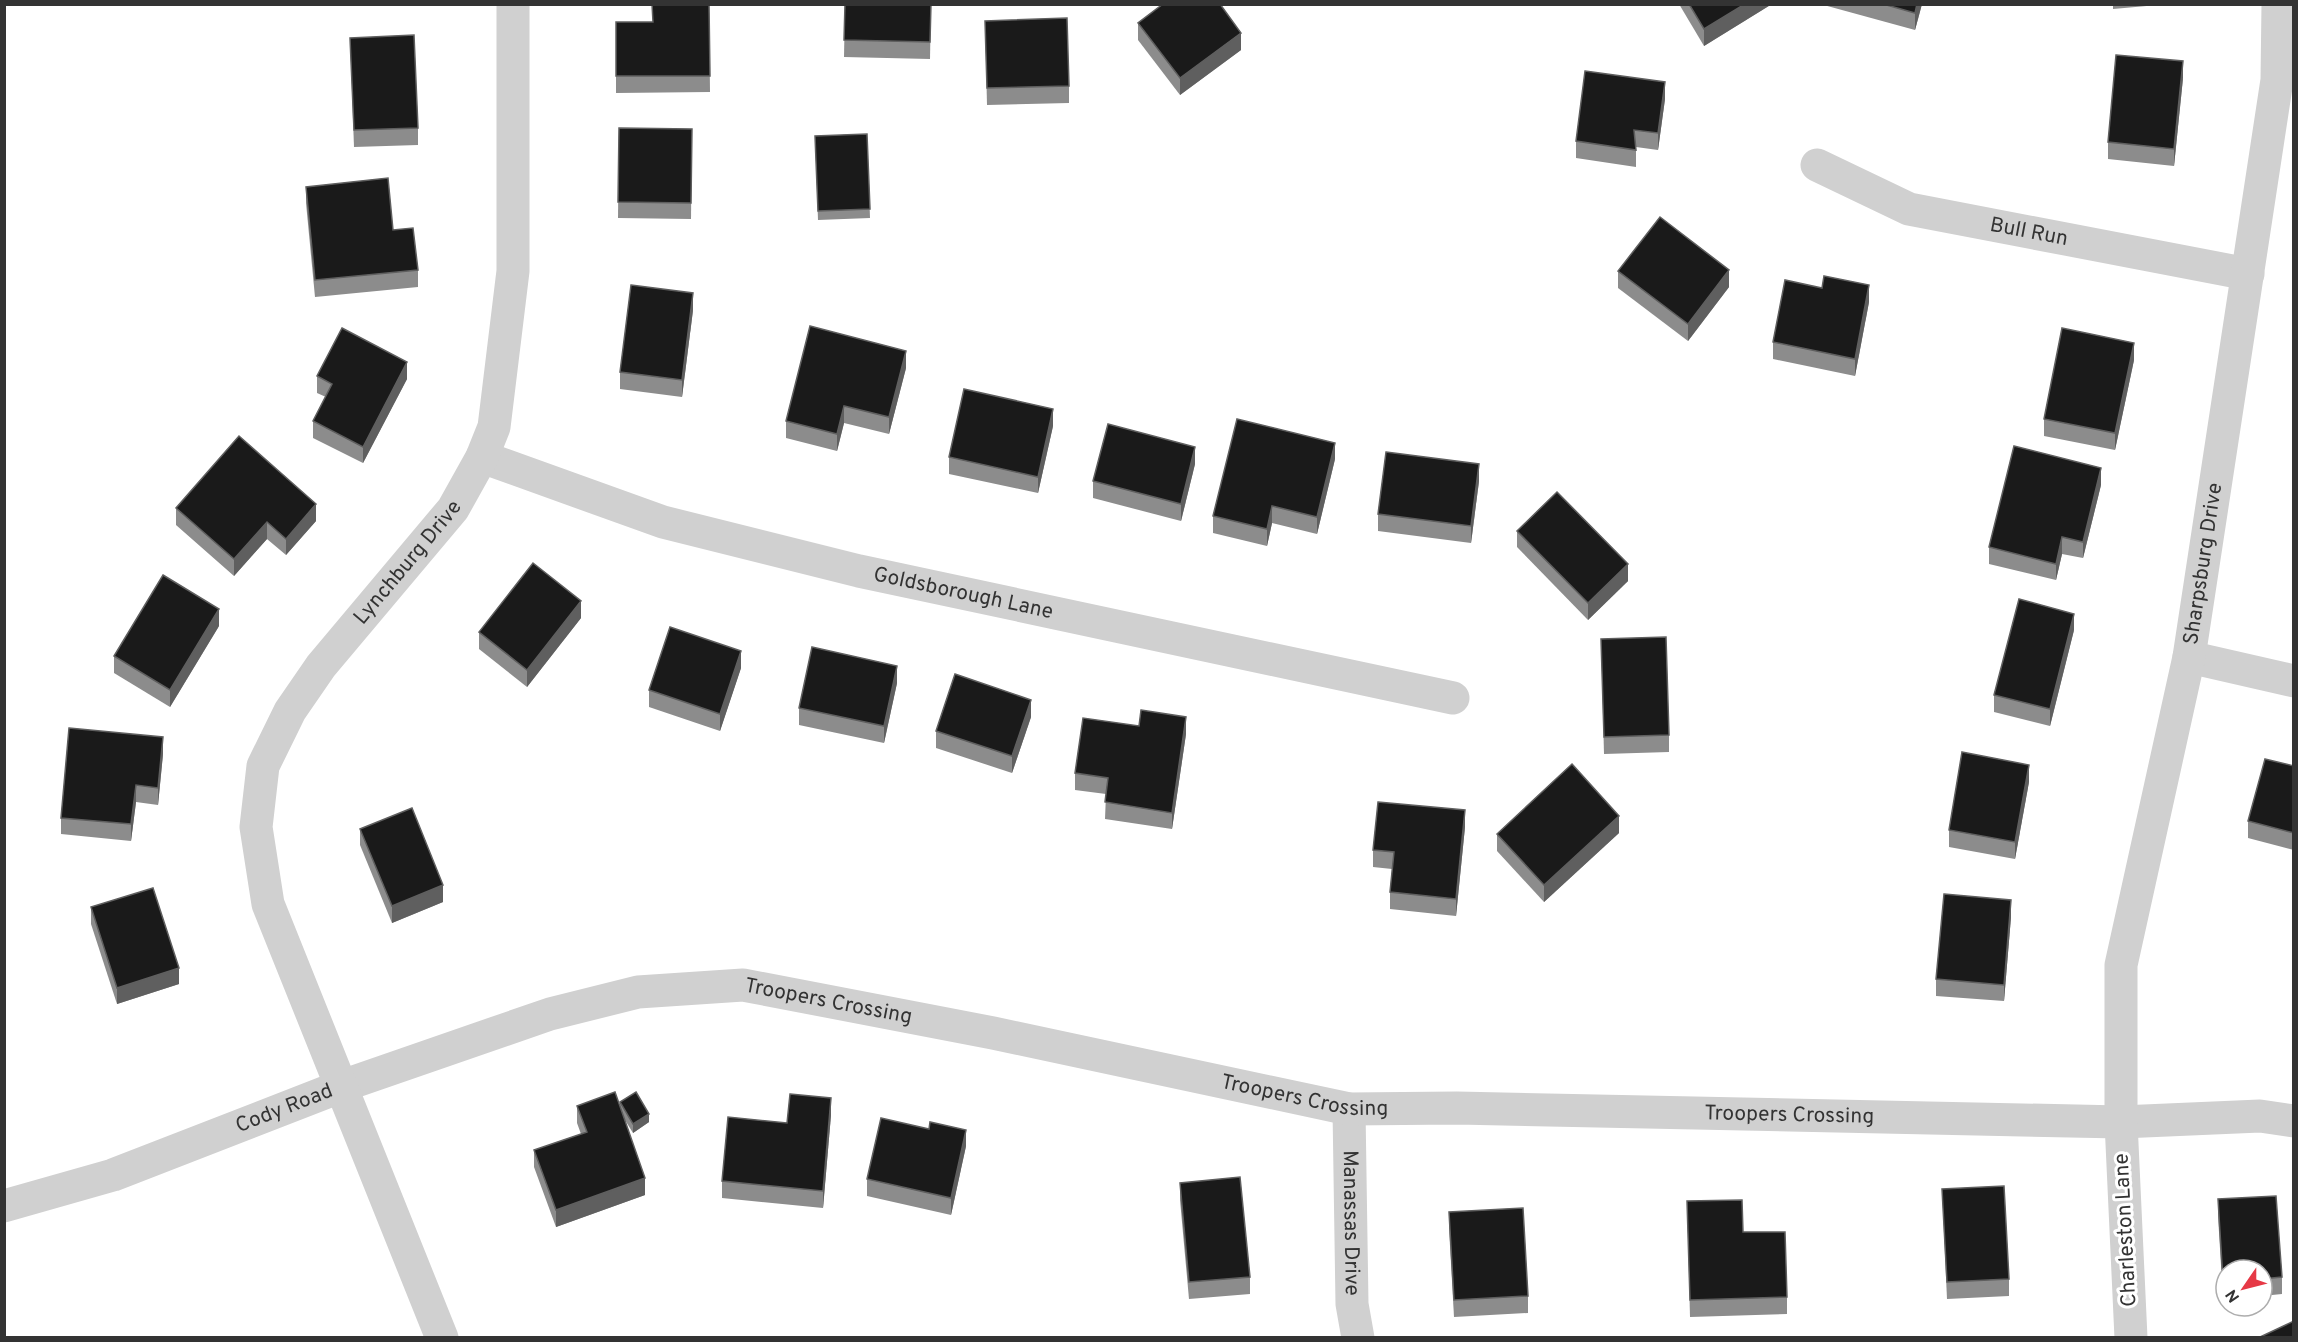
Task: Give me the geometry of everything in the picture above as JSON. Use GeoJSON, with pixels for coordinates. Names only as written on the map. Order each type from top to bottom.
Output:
{"type":"FeatureCollection","features":[{"type":"Feature","properties":{"kind":"street","name":"Lynchburg Drive"},"geometry":{"type":"LineString","coordinates":[[342,1086],[268,904],[256,826],[263,766],[290,711],[321,666],[453,509],[483,457],[494,427],[513,271],[513,4]]}},
{"type":"Feature","properties":{"kind":"street","name":"Sharpsburg Drive"},"geometry":{"type":"LineString","coordinates":[[2121,1122],[2121,965],[2189,657],[2277,80],[2278,4]]}},
{"type":"Feature","properties":{"kind":"street","name":"Bull Run"},"geometry":{"type":"LineString","coordinates":[[1817,165],[1909,209],[2248,274]]}},
{"type":"Feature","properties":{"kind":"street","name":"Goldsborough Lane"},"geometry":{"type":"LineString","coordinates":[[483,457],[663,522],[847,569],[1453,698]]}},
{"type":"Feature","properties":{"kind":"street"},"geometry":{"type":"LineString","coordinates":[[2189,657],[2294,681]]}},
{"type":"Feature","properties":{"kind":"street","name":"Troopers Crossing"},"geometry":{"type":"LineString","coordinates":[[342,1086],[550,1014],[638,992],[743,985],[993,1033],[1349,1109],[1457,1108],[2121,1122],[2260,1116],[2294,1121]]}},
{"type":"Feature","properties":{"kind":"street","name":"Cody Road"},"geometry":{"type":"LineString","coordinates":[[4,1206],[112,1175],[342,1086],[442,1338]]}},
{"type":"Feature","properties":{"kind":"street","name":"Manassas Drive"},"geometry":{"type":"LineString","coordinates":[[1349,1109],[1352,1304],[1358,1338]]}},
{"type":"Feature","properties":{"kind":"street","name":"Charleston Lane"},"geometry":{"type":"LineString","coordinates":[[2121,1122],[2131,1338]]}},
{"type":"Feature","properties":{"kind":"building"},"geometry":{"type":"Polygon","coordinates":[[[652,4],[709,4],[710,76],[616,76],[616,22],[653,22],[652,4]]]}},
{"type":"Feature","properties":{"kind":"building"},"geometry":{"type":"Polygon","coordinates":[[[845,4],[931,4],[930,42],[844,40],[845,4]]]}},
{"type":"Feature","properties":{"kind":"building"},"geometry":{"type":"Polygon","coordinates":[[[1163,4],[1220,4],[1241,33],[1180,78],[1138,23],[1163,4]]]}},
{"type":"Feature","properties":{"kind":"building"},"geometry":{"type":"Polygon","coordinates":[[[1689,4],[1745,4],[1704,29],[1689,4]]]}},
{"type":"Feature","properties":{"kind":"building"},"geometry":{"type":"Polygon","coordinates":[[[1883,4],[1917,4],[1915,13],[1883,4]]]}},
{"type":"Feature","properties":{"kind":"building"},"geometry":{"type":"Polygon","coordinates":[[[1067,18],[1069,86],[987,88],[985,21],[1067,18]]]}},
{"type":"Feature","properties":{"kind":"building"},"geometry":{"type":"Polygon","coordinates":[[[414,35],[418,128],[354,130],[350,38],[414,35]]]}},
{"type":"Feature","properties":{"kind":"building"},"geometry":{"type":"Polygon","coordinates":[[[2116,55],[2183,61],[2174,149],[2108,142],[2116,55]]]}},
{"type":"Feature","properties":{"kind":"building"},"geometry":{"type":"Polygon","coordinates":[[[1585,71],[1665,82],[1658,133],[1634,130],[1636,150],[1576,141],[1585,71]]]}},
{"type":"Feature","properties":{"kind":"building"},"geometry":{"type":"Polygon","coordinates":[[[619,128],[692,129],[691,203],[618,202],[619,128]]]}},
{"type":"Feature","properties":{"kind":"building"},"geometry":{"type":"Polygon","coordinates":[[[867,134],[870,209],[818,211],[815,136],[867,134]]]}},
{"type":"Feature","properties":{"kind":"building"},"geometry":{"type":"Polygon","coordinates":[[[388,178],[393,230],[413,228],[418,270],[315,280],[306,187],[388,178]]]}},
{"type":"Feature","properties":{"kind":"building"},"geometry":{"type":"Polygon","coordinates":[[[1660,217],[1729,270],[1688,324],[1618,271],[1660,217]]]}},
{"type":"Feature","properties":{"kind":"building"},"geometry":{"type":"Polygon","coordinates":[[[1824,276],[1869,285],[1855,359],[1773,342],[1785,280],[1822,288],[1824,276]]]}},
{"type":"Feature","properties":{"kind":"building"},"geometry":{"type":"Polygon","coordinates":[[[631,285],[693,293],[682,380],[620,372],[631,285]]]}},
{"type":"Feature","properties":{"kind":"building"},"geometry":{"type":"Polygon","coordinates":[[[810,326],[906,351],[889,417],[844,406],[837,434],[786,421],[810,326]]]}},
{"type":"Feature","properties":{"kind":"building"},"geometry":{"type":"Polygon","coordinates":[[[342,328],[407,362],[363,447],[313,421],[332,384],[317,376],[342,328]]]}},
{"type":"Feature","properties":{"kind":"building"},"geometry":{"type":"Polygon","coordinates":[[[2062,328],[2134,343],[2115,433],[2044,419],[2062,328]]]}},
{"type":"Feature","properties":{"kind":"building"},"geometry":{"type":"Polygon","coordinates":[[[964,389],[1053,409],[1038,477],[949,457],[964,389]]]}},
{"type":"Feature","properties":{"kind":"building"},"geometry":{"type":"Polygon","coordinates":[[[1237,419],[1335,443],[1317,517],[1272,506],[1267,529],[1213,516],[1237,419]]]}},
{"type":"Feature","properties":{"kind":"building"},"geometry":{"type":"Polygon","coordinates":[[[1108,424],[1195,447],[1181,504],[1093,481],[1108,424]]]}},
{"type":"Feature","properties":{"kind":"building"},"geometry":{"type":"Polygon","coordinates":[[[239,436],[316,504],[286,539],[267,522],[234,559],[176,508],[239,436]]]}},
{"type":"Feature","properties":{"kind":"building"},"geometry":{"type":"Polygon","coordinates":[[[2014,446],[2101,468],[2083,542],[2062,537],[2056,564],[1989,547],[2014,446]]]}},
{"type":"Feature","properties":{"kind":"building"},"geometry":{"type":"Polygon","coordinates":[[[1386,452],[1479,464],[1471,526],[1378,514],[1386,452]]]}},
{"type":"Feature","properties":{"kind":"building"},"geometry":{"type":"Polygon","coordinates":[[[1557,492],[1628,564],[1588,603],[1517,531],[1557,492]]]}},
{"type":"Feature","properties":{"kind":"building"},"geometry":{"type":"Polygon","coordinates":[[[533,563],[581,601],[527,670],[479,632],[533,563]]]}},
{"type":"Feature","properties":{"kind":"building"},"geometry":{"type":"Polygon","coordinates":[[[163,575],[219,609],[170,690],[114,656],[163,575]]]}},
{"type":"Feature","properties":{"kind":"building"},"geometry":{"type":"Polygon","coordinates":[[[2019,599],[2074,614],[2050,709],[1994,695],[2019,599]]]}},
{"type":"Feature","properties":{"kind":"building"},"geometry":{"type":"Polygon","coordinates":[[[670,627],[741,651],[720,714],[649,690],[670,627]]]}},
{"type":"Feature","properties":{"kind":"building"},"geometry":{"type":"Polygon","coordinates":[[[1666,637],[1669,735],[1604,737],[1601,639],[1666,637]]]}},
{"type":"Feature","properties":{"kind":"building"},"geometry":{"type":"Polygon","coordinates":[[[812,647],[897,666],[884,726],[799,708],[812,647]]]}},
{"type":"Feature","properties":{"kind":"building"},"geometry":{"type":"Polygon","coordinates":[[[955,674],[1031,700],[1012,756],[936,731],[955,674]]]}},
{"type":"Feature","properties":{"kind":"building"},"geometry":{"type":"Polygon","coordinates":[[[1141,710],[1186,717],[1172,813],[1105,802],[1108,778],[1075,773],[1083,718],[1139,726],[1141,710]]]}},
{"type":"Feature","properties":{"kind":"building"},"geometry":{"type":"Polygon","coordinates":[[[69,728],[163,737],[158,788],[136,785],[131,824],[61,818],[69,728]]]}},
{"type":"Feature","properties":{"kind":"building"},"geometry":{"type":"Polygon","coordinates":[[[1962,752],[2029,765],[2015,842],[1949,830],[1962,752]]]}},
{"type":"Feature","properties":{"kind":"building"},"geometry":{"type":"Polygon","coordinates":[[[2265,759],[2294,766],[2294,833],[2248,821],[2265,759]]]}},
{"type":"Feature","properties":{"kind":"building"},"geometry":{"type":"Polygon","coordinates":[[[1572,764],[1619,816],[1544,885],[1497,834],[1572,764]]]}},
{"type":"Feature","properties":{"kind":"building"},"geometry":{"type":"Polygon","coordinates":[[[1378,802],[1465,810],[1456,899],[1390,892],[1394,852],[1373,850],[1378,802]]]}},
{"type":"Feature","properties":{"kind":"building"},"geometry":{"type":"Polygon","coordinates":[[[412,808],[443,885],[392,906],[360,829],[412,808]]]}},
{"type":"Feature","properties":{"kind":"building"},"geometry":{"type":"Polygon","coordinates":[[[153,888],[179,968],[117,988],[91,907],[153,888]]]}},
{"type":"Feature","properties":{"kind":"building"},"geometry":{"type":"Polygon","coordinates":[[[1944,894],[2011,900],[2004,985],[1936,979],[1944,894]]]}},
{"type":"Feature","properties":{"kind":"building"},"geometry":{"type":"Polygon","coordinates":[[[615,1092],[645,1178],[556,1210],[534,1150],[587,1132],[577,1106],[615,1092]]]}},
{"type":"Feature","properties":{"kind":"building"},"geometry":{"type":"Polygon","coordinates":[[[636,1092],[649,1114],[633,1124],[620,1102],[636,1092]]]}},
{"type":"Feature","properties":{"kind":"building"},"geometry":{"type":"Polygon","coordinates":[[[790,1094],[831,1098],[823,1191],[722,1181],[728,1117],[787,1123],[790,1094]]]}},
{"type":"Feature","properties":{"kind":"building"},"geometry":{"type":"Polygon","coordinates":[[[881,1118],[929,1129],[930,1122],[966,1130],[951,1198],[867,1179],[881,1118]]]}},
{"type":"Feature","properties":{"kind":"building"},"geometry":{"type":"Polygon","coordinates":[[[1240,1177],[1250,1277],[1189,1282],[1180,1183],[1240,1177]]]}},
{"type":"Feature","properties":{"kind":"building"},"geometry":{"type":"Polygon","coordinates":[[[2004,1186],[2009,1279],[1947,1282],[1942,1189],[2004,1186]]]}},
{"type":"Feature","properties":{"kind":"building"},"geometry":{"type":"Polygon","coordinates":[[[2276,1196],[2282,1277],[2274,1278],[2274,1258],[2222,1258],[2218,1199],[2276,1196]]]}},
{"type":"Feature","properties":{"kind":"building"},"geometry":{"type":"Polygon","coordinates":[[[1742,1200],[1743,1232],[1785,1232],[1787,1297],[1690,1300],[1687,1201],[1742,1200]]]}},
{"type":"Feature","properties":{"kind":"building"},"geometry":{"type":"Polygon","coordinates":[[[1523,1208],[1528,1296],[1454,1300],[1449,1212],[1523,1208]]]}},
{"type":"Feature","properties":{"kind":"building"},"geometry":{"type":"Polygon","coordinates":[[[2294,1321],[2294,1338],[2258,1338],[2294,1321]]]}}]}
